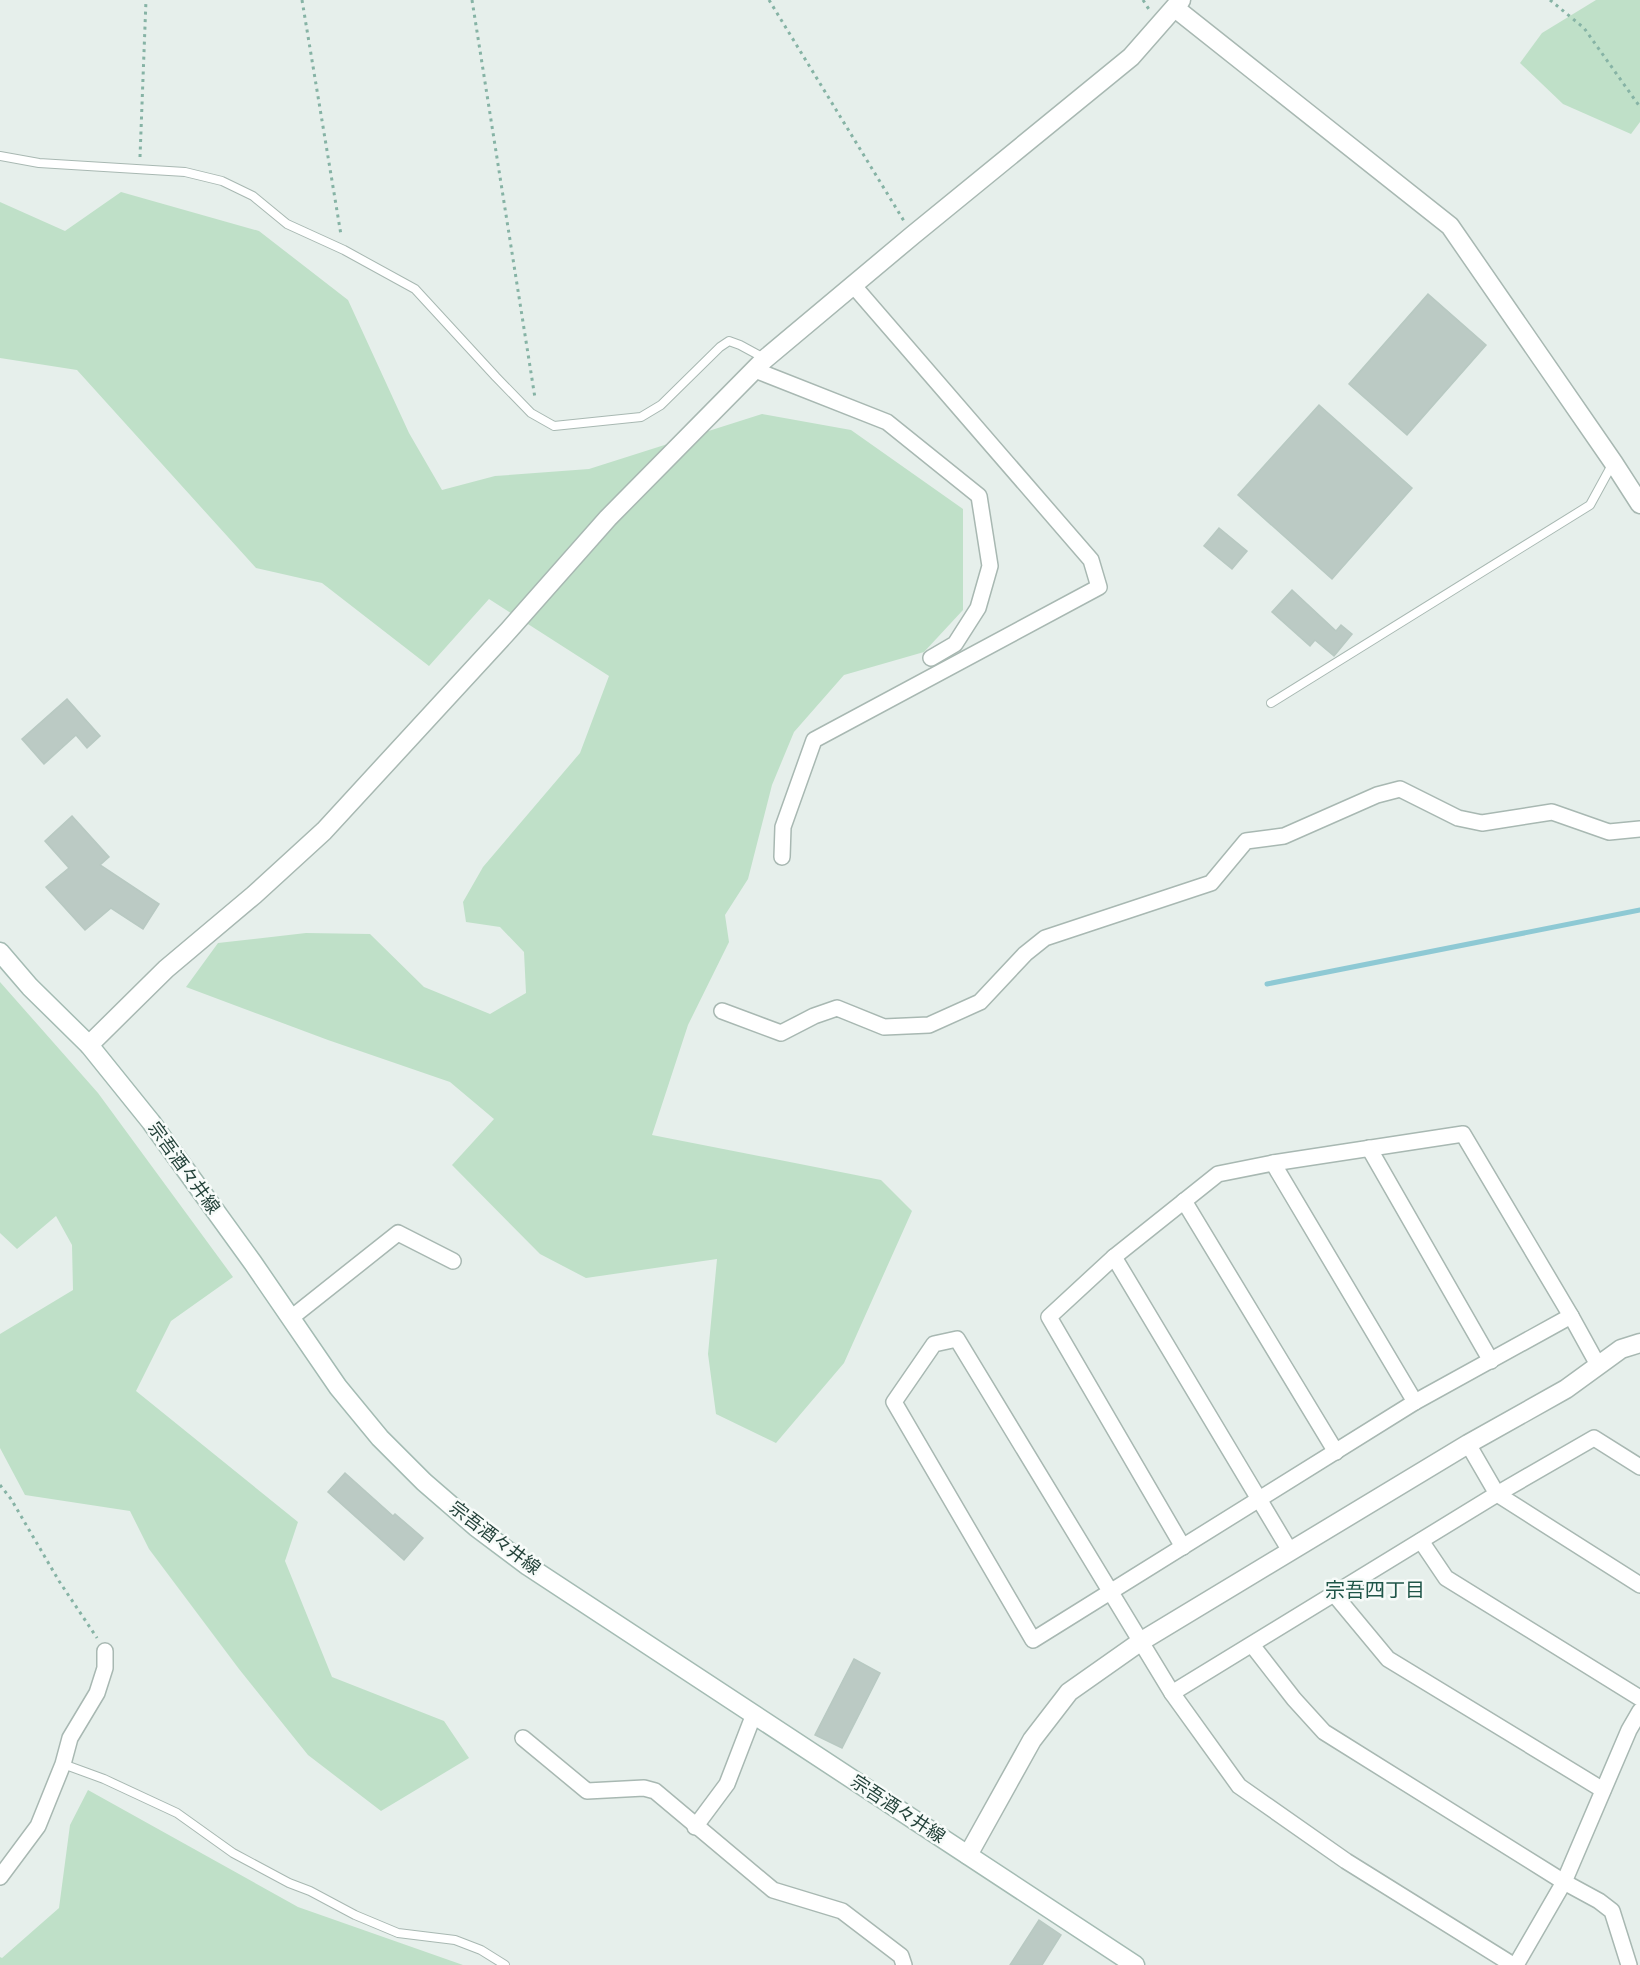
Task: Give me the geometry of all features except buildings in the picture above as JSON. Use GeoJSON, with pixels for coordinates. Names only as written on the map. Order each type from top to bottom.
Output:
{"type":"FeatureCollection","features":[{"type":"Feature","properties":{"kind":"street"},"geometry":{"type":"LineString","coordinates":[[89,1045],[166,969],[254,895],[324,831],[509,630],[608,518],[760,365],[913,235],[1131,57],[1178,4],[1450,226],[1640,504]]}},
{"type":"Feature","properties":{"kind":"street"},"geometry":{"type":"LineString","coordinates":[[782,856],[783,828],[814,740],[1099,587],[1091,560],[853,285]]}},
{"type":"Feature","properties":{"kind":"street"},"geometry":{"type":"LineString","coordinates":[[760,365],[887,422],[979,496],[990,566],[978,608],[955,644],[932,658]]}},
{"type":"Feature","properties":{"kind":"street"},"geometry":{"type":"LineString","coordinates":[[722,1011],[781,1033],[814,1016],[837,1008],[884,1027],[929,1025],[980,1002],[1025,954],[1045,938],[1211,883],[1246,841],[1284,836],[1377,795],[1400,789],[1458,818],[1482,823],[1552,812],[1609,832],[1640,829]]}},
{"type":"Feature","properties":{"kind":"street","name":"宗吾酒々井線"},"geometry":{"type":"LineString","coordinates":[[0,952],[30,987],[89,1045],[158,1132],[338,1387],[380,1438],[424,1482],[476,1527],[528,1566],[1135,1965]]}},
{"type":"Feature","properties":{"kind":"street"},"geometry":{"type":"LineString","coordinates":[[1183,1547],[1049,1317],[1114,1257],[1218,1174],[1272,1163],[1463,1134],[1598,1365]]}},
{"type":"Feature","properties":{"kind":"street"},"geometry":{"type":"LineString","coordinates":[[1369,1148],[1491,1361]]}},
{"type":"Feature","properties":{"kind":"street"},"geometry":{"type":"LineString","coordinates":[[1272,1163],[1415,1402]]}},
{"type":"Feature","properties":{"kind":"street"},"geometry":{"type":"LineString","coordinates":[[1184,1202],[1335,1452]]}},
{"type":"Feature","properties":{"kind":"street"},"geometry":{"type":"LineString","coordinates":[[291,1318],[398,1233],[453,1261]]}},
{"type":"Feature","properties":{"kind":"street"},"geometry":{"type":"LineString","coordinates":[[1114,1257],[1290,1551]]}},
{"type":"Feature","properties":{"kind":"street"},"geometry":{"type":"LineString","coordinates":[[1571,1316],[1415,1402],[1111,1592],[1033,1640],[894,1402],[934,1344],[957,1339],[1111,1592],[1140,1642],[1172,1693],[1239,1786],[1346,1861],[1514,1965],[1564,1882],[1603,1790],[1635,1733],[1640,1712]]}},
{"type":"Feature","properties":{"kind":"street"},"geometry":{"type":"LineString","coordinates":[[968,1855],[1032,1740],[1069,1692],[1140,1642],[1468,1444],[1566,1389],[1621,1349],[1640,1343]]}},
{"type":"Feature","properties":{"kind":"street"},"geometry":{"type":"LineString","coordinates":[[1172,1693],[1497,1494],[1594,1438],[1640,1467]]}},
{"type":"Feature","properties":{"kind":"street"},"geometry":{"type":"LineString","coordinates":[[1468,1444],[1497,1494],[1640,1585]]}},
{"type":"Feature","properties":{"kind":"street"},"geometry":{"type":"LineString","coordinates":[[1421,1540],[1446,1578],[1640,1698]]}},
{"type":"Feature","properties":{"kind":"street"},"geometry":{"type":"LineString","coordinates":[[1334,1594],[1388,1659],[1603,1790]]}},
{"type":"Feature","properties":{"kind":"street"},"geometry":{"type":"LineString","coordinates":[[1252,1645],[1294,1699],[1324,1732],[1612,1911],[1629,1965]]}},
{"type":"Feature","properties":{"kind":"street"},"geometry":{"type":"LineString","coordinates":[[0,1877],[38,1826],[63,1764],[70,1738],[97,1693],[105,1668],[105,1651]]}},
{"type":"Feature","properties":{"kind":"street"},"geometry":{"type":"LineString","coordinates":[[695,1827],[727,1784],[754,1714]]}},
{"type":"Feature","properties":{"kind":"street"},"geometry":{"type":"LineString","coordinates":[[523,1738],[587,1791],[644,1788],[655,1791],[695,1827],[773,1890],[842,1911],[901,1956],[904,1965]]}},
{"type":"Feature","properties":{"kind":"lane"},"geometry":{"type":"LineString","coordinates":[[0,156],[39,163],[184,172],[222,181],[253,196],[288,224],[344,250],[416,289],[531,413],[554,426],[641,417],[661,405],[729,341],[740,345],[760,365]]}},
{"type":"Feature","properties":{"kind":"lane"},"geometry":{"type":"LineString","coordinates":[[1271,703],[1590,505],[1613,462]]}},
{"type":"Feature","properties":{"kind":"lane"},"geometry":{"type":"LineString","coordinates":[[63,1764],[104,1779],[177,1813],[233,1853],[355,1915],[398,1933],[455,1940],[481,1950],[506,1965]]}},
{"type":"Feature","properties":{"kind":"path"},"geometry":{"type":"LineString","coordinates":[[139,169],[146,0]]}},
{"type":"Feature","properties":{"kind":"path"},"geometry":{"type":"LineString","coordinates":[[302,0],[344,250]]}},
{"type":"Feature","properties":{"kind":"path"},"geometry":{"type":"LineString","coordinates":[[472,0],[537,416]]}},
{"type":"Feature","properties":{"kind":"path"},"geometry":{"type":"LineString","coordinates":[[769,0],[913,235]]}},
{"type":"Feature","properties":{"kind":"path"},"geometry":{"type":"LineString","coordinates":[[1550,0],[1584,28],[1640,106]]}},
{"type":"Feature","properties":{"kind":"path"},"geometry":{"type":"LineString","coordinates":[[0,1485],[11,1499],[59,1581],[105,1651]]}},
{"type":"Feature","properties":{"kind":"green space"},"geometry":{"type":"Polygon","coordinates":[[[1596,0],[1640,0],[1640,122],[1631,134],[1563,104],[1520,63],[1542,33],[1596,0]]]}},
{"type":"Feature","properties":{"kind":"green space"},"geometry":{"type":"Polygon","coordinates":[[[121,192],[259,231],[348,300],[409,433],[442,490],[495,476],[589,469],[762,414],[851,430],[963,509],[963,610],[924,652],[844,675],[794,732],[772,785],[748,879],[725,915],[729,942],[688,1025],[652,1135],[881,1180],[912,1211],[844,1363],[776,1443],[716,1414],[708,1354],[717,1259],[586,1278],[540,1254],[452,1165],[494,1119],[450,1082],[186,987],[218,943],[306,933],[370,934],[424,987],[490,1014],[526,993],[524,952],[500,927],[466,922],[463,902],[483,867],[580,753],[609,676],[489,599],[429,666],[322,583],[256,568],[77,370],[0,358],[0,202],[65,231],[121,192]]]}},
{"type":"Feature","properties":{"kind":"green space"},"geometry":{"type":"Polygon","coordinates":[[[0,982],[98,1093],[233,1277],[171,1321],[136,1391],[298,1522],[285,1561],[332,1677],[444,1721],[469,1758],[381,1811],[308,1755],[239,1669],[149,1549],[130,1511],[25,1495],[0,1448],[0,1334],[73,1290],[72,1245],[56,1216],[17,1249],[0,1233],[0,982]]]}},
{"type":"Feature","properties":{"kind":"green space"},"geometry":{"type":"Polygon","coordinates":[[[88,1790],[298,1907],[463,1965],[0,1965],[0,1957],[2,1958],[59,1908],[70,1825],[88,1790]]]}},
{"type":"Feature","properties":{"kind":"waterway"},"geometry":{"type":"LineString","coordinates":[[1267,984],[1640,910]]}},
{"type":"Feature","properties":{"kind":"district","name":"宗吾四丁目"},"geometry":{"type":"Point","coordinates":[1375,1590]}}]}
